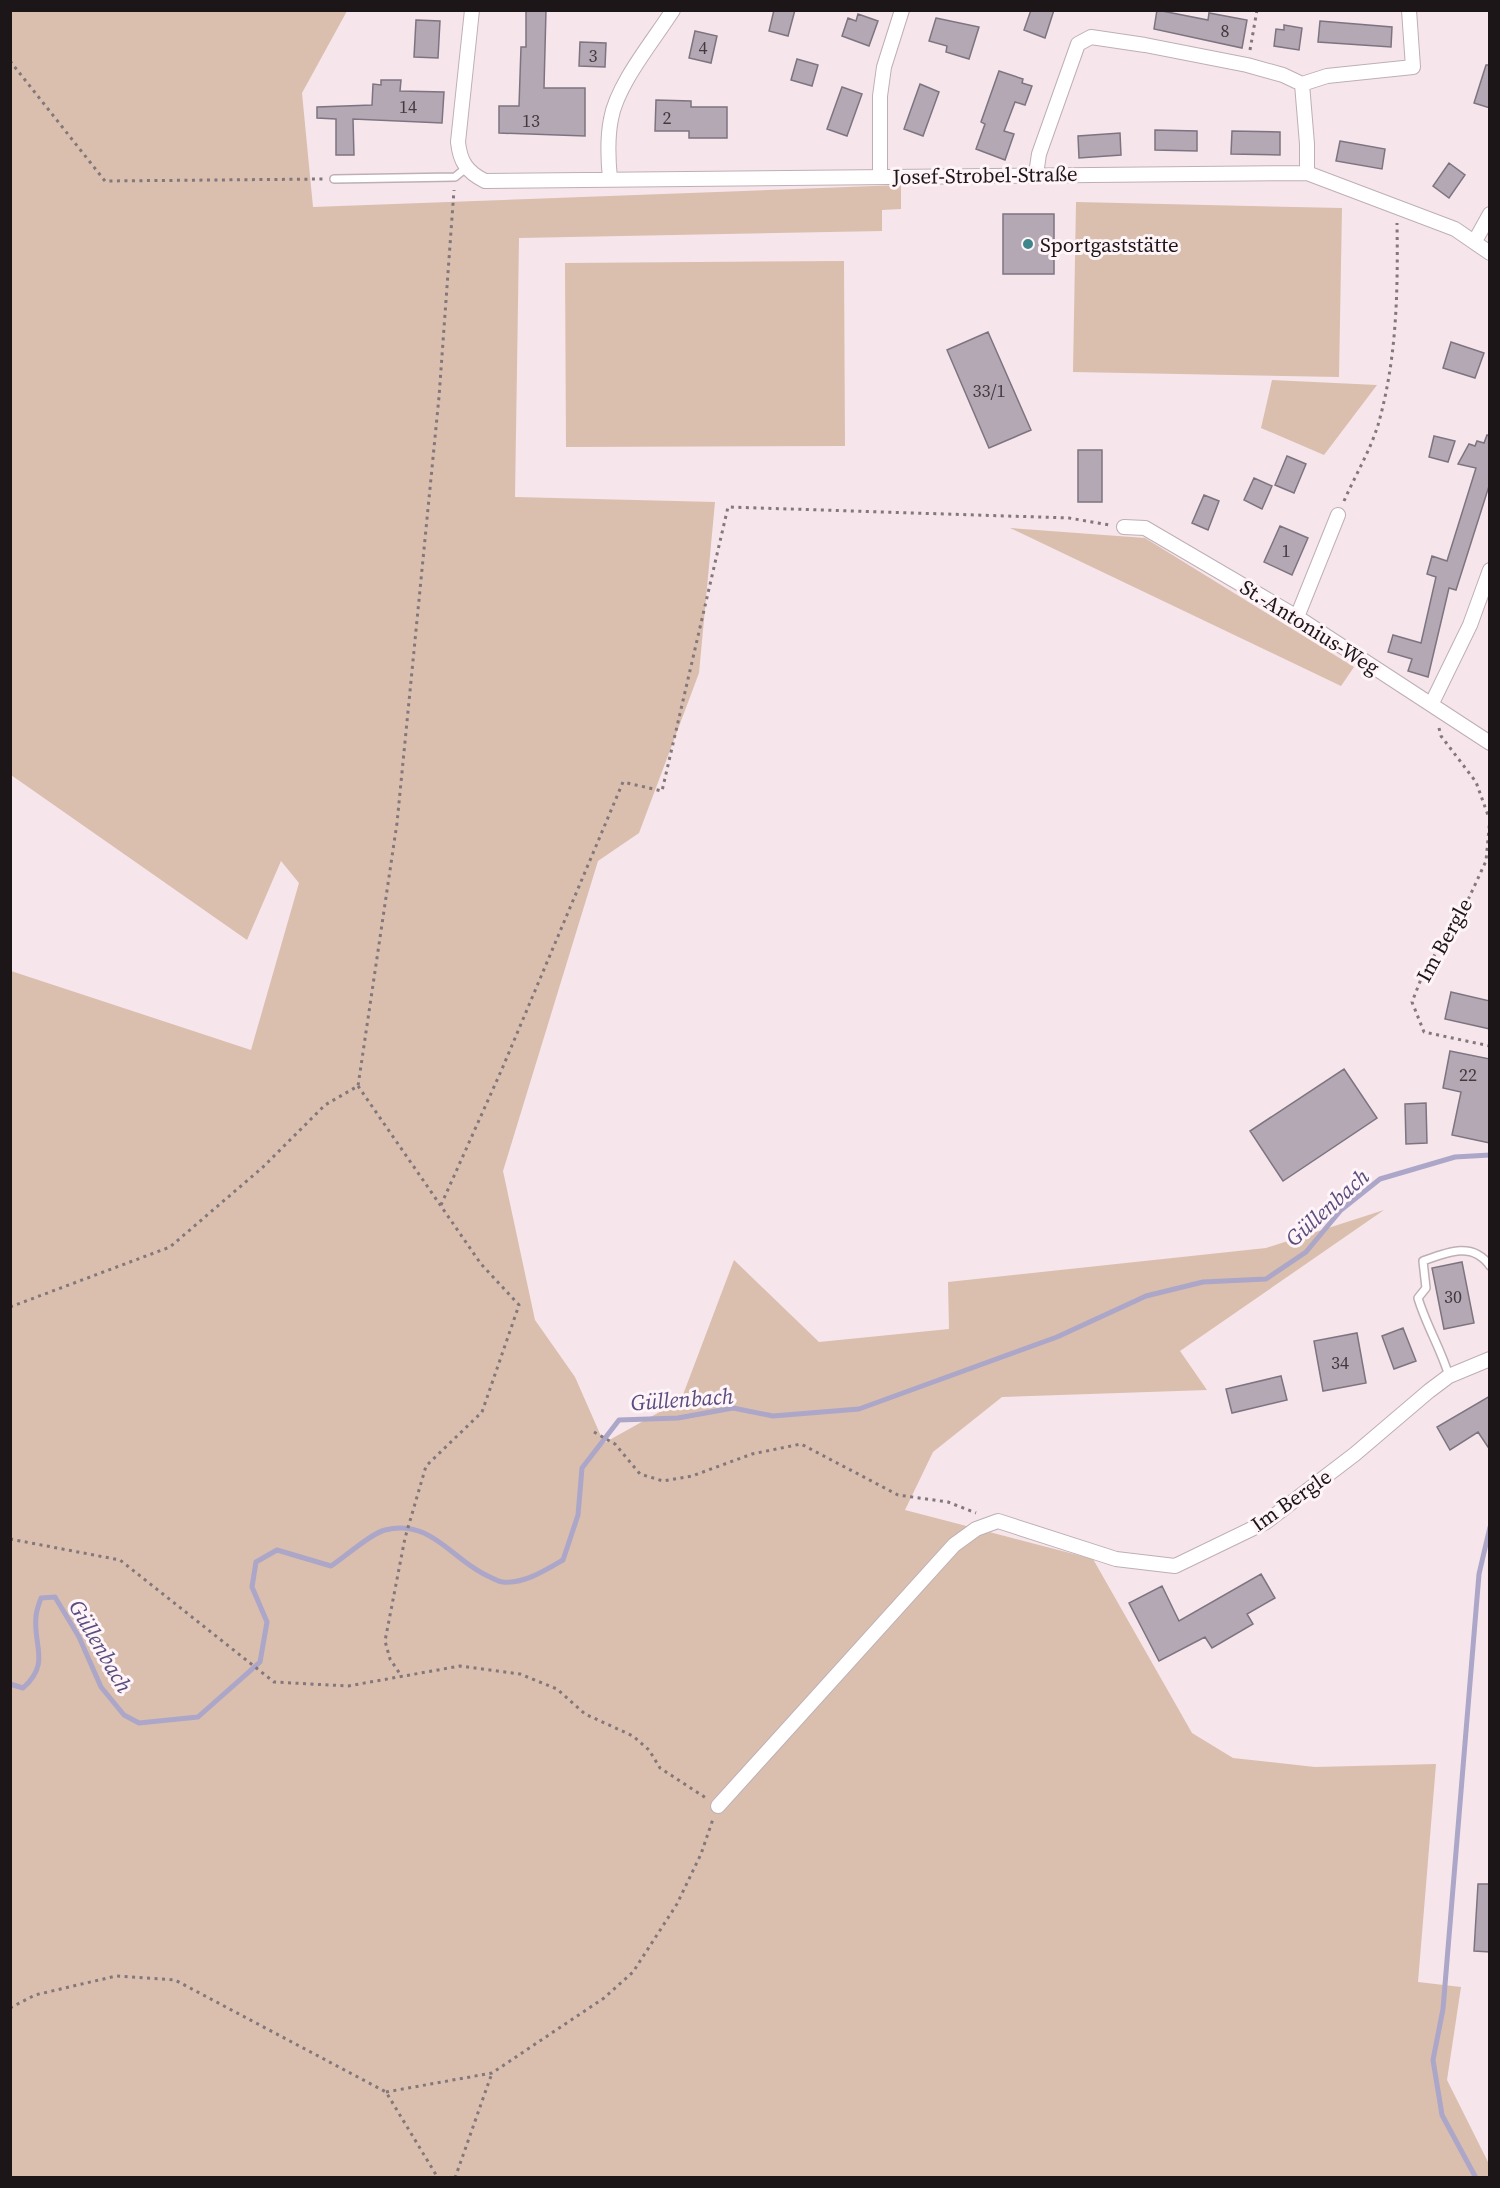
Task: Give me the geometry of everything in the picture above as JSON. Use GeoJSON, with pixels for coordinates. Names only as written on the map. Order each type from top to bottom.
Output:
{"type":"FeatureCollection","features":[{"type":"Feature","properties":{"kind":"street"},"geometry":{"type":"LineString","coordinates":[[466,168],[460,158],[458,142],[472,10]]}},
{"type":"Feature","properties":{"kind":"street"},"geometry":{"type":"LineString","coordinates":[[609,179],[608,145],[611,116],[636,64],[673,10]]}},
{"type":"Feature","properties":{"kind":"street"},"geometry":{"type":"LineString","coordinates":[[880,177],[880,96],[884,67],[902,10]]}},
{"type":"Feature","properties":{"kind":"street"},"geometry":{"type":"LineString","coordinates":[[1036,174],[1039,154],[1078,44],[1091,37],[1247,65],[1284,75],[1302,84],[1328,76],[1413,68],[1409,10]]}},
{"type":"Feature","properties":{"kind":"street"},"geometry":{"type":"LineString","coordinates":[[1302,84],[1307,173]]}},
{"type":"Feature","properties":{"kind":"street","name":"Josef-Strobel-Straße"},"geometry":{"type":"LineString","coordinates":[[466,168],[472,175],[485,181],[1307,173],[1455,229],[1490,253]]}},
{"type":"Feature","properties":{"kind":"street"},"geometry":{"type":"LineString","coordinates":[[1475,241],[1490,214]]}},
{"type":"Feature","properties":{"kind":"street"},"geometry":{"type":"LineString","coordinates":[[1297,617],[1338,515]]}},
{"type":"Feature","properties":{"kind":"street","name":"St.-Antonius-Weg"},"geometry":{"type":"LineString","coordinates":[[1124,527],[1144,528],[1297,617],[1490,743]]}},
{"type":"Feature","properties":{"kind":"street"},"geometry":{"type":"LineString","coordinates":[[1432,703],[1470,625],[1490,570]]}},
{"type":"Feature","properties":{"kind":"street","name":"Im Bergle"},"geometry":{"type":"LineString","coordinates":[[998,1521],[1116,1559],[1175,1566],[1266,1522],[1449,1376],[1490,1359]]}},
{"type":"Feature","properties":{"kind":"street"},"geometry":{"type":"LineString","coordinates":[[717,1806],[954,1545],[976,1529],[998,1521]]}},
{"type":"Feature","properties":{"kind":"lane"},"geometry":{"type":"LineString","coordinates":[[334,179],[455,177],[466,168]]}},
{"type":"Feature","properties":{"kind":"lane"},"geometry":{"type":"LineString","coordinates":[[1449,1376],[1444,1360],[1425,1321],[1418,1298],[1426,1288],[1423,1261],[1446,1253],[1475,1251],[1482,1255],[1490,1266]]}},
{"type":"Feature","properties":{"kind":"path"},"geometry":{"type":"LineString","coordinates":[[1247,65],[1257,10]]}},
{"type":"Feature","properties":{"kind":"path"},"geometry":{"type":"LineString","coordinates":[[10,61],[105,181],[334,179]]}},
{"type":"Feature","properties":{"kind":"path"},"geometry":{"type":"LineString","coordinates":[[402,1677],[390,1659],[385,1641],[405,1538],[426,1466],[482,1412],[519,1305],[482,1264],[358,1086],[396,823],[439,397],[455,177]]}},
{"type":"Feature","properties":{"kind":"path"},"geometry":{"type":"LineString","coordinates":[[1338,515],[1377,426],[1391,364],[1398,291],[1396,206]]}},
{"type":"Feature","properties":{"kind":"path"},"geometry":{"type":"LineString","coordinates":[[441,1205],[502,1069],[623,782],[663,791],[728,507],[1070,518],[1124,527]]}},
{"type":"Feature","properties":{"kind":"path","name":"Im Bergle"},"geometry":{"type":"LineString","coordinates":[[1432,703],[1442,736],[1476,782],[1490,818],[1486,861],[1467,902],[1423,974],[1412,1002],[1424,1032],[1490,1046]]}},
{"type":"Feature","properties":{"kind":"path"},"geometry":{"type":"LineString","coordinates":[[10,1307],[170,1247],[263,1167],[325,1105],[358,1086]]}},
{"type":"Feature","properties":{"kind":"path"},"geometry":{"type":"LineString","coordinates":[[594,1432],[615,1444],[640,1474],[663,1481],[692,1476],[752,1454],[801,1444],[898,1495],[948,1502],[998,1521]]}},
{"type":"Feature","properties":{"kind":"path"},"geometry":{"type":"LineString","coordinates":[[10,1539],[120,1560],[274,1682],[348,1686],[460,1666],[520,1674],[557,1689],[585,1714],[633,1736],[649,1750],[660,1768],[717,1806],[700,1854],[677,1904],[633,1972],[604,1998],[492,2073],[386,2092]]}},
{"type":"Feature","properties":{"kind":"path"},"geometry":{"type":"LineString","coordinates":[[10,2008],[35,1995],[116,1976],[175,1980],[386,2092],[438,2178]]}},
{"type":"Feature","properties":{"kind":"path"},"geometry":{"type":"LineString","coordinates":[[455,2178],[492,2073]]}},
{"type":"Feature","properties":{"kind":"shaded area"},"geometry":{"type":"Polygon","coordinates":[[[11,11],[347,11],[302,93],[313,207],[901,185],[901,209],[882,210],[882,231],[519,238],[515,497],[715,502],[699,673],[639,833],[598,861],[503,1171],[535,1320],[575,1377],[604,1443],[681,1400],[734,1260],[819,1342],[949,1329],[948,1282],[1266,1248],[1384,1210],[1180,1351],[1207,1390],[1002,1397],[933,1452],[905,1510],[1093,1559],[1192,1733],[1233,1758],[1315,1767],[1436,1764],[1418,1982],[1461,1987],[1447,2080],[1489,2164],[1489,2177],[11,2177],[11,971],[251,1050],[299,883],[281,861],[247,940],[11,775],[11,11]]]}},
{"type":"Feature","properties":{"kind":"shaded area"},"geometry":{"type":"Polygon","coordinates":[[[1076,202],[1342,208],[1339,377],[1073,372],[1076,202]]]}},
{"type":"Feature","properties":{"kind":"shaded area"},"geometry":{"type":"Polygon","coordinates":[[[844,261],[845,446],[566,447],[565,263],[844,261]]]}},
{"type":"Feature","properties":{"kind":"shaded area"},"geometry":{"type":"Polygon","coordinates":[[[1272,380],[1377,385],[1324,455],[1261,428],[1272,380]]]}},
{"type":"Feature","properties":{"kind":"shaded area"},"geometry":{"type":"Polygon","coordinates":[[[1010,528],[1145,538],[1354,667],[1341,686],[1010,528]]]}},
{"type":"Feature","properties":{"kind":"building"},"geometry":{"type":"Polygon","coordinates":[[[526,10],[546,10],[544,88],[585,88],[585,136],[499,133],[499,106],[519,106],[521,47],[526,47],[526,10]]]}},
{"type":"Feature","properties":{"kind":"building"},"geometry":{"type":"Polygon","coordinates":[[[774,10],[795,10],[788,36],[769,31],[774,10]]]}},
{"type":"Feature","properties":{"kind":"building"},"geometry":{"type":"Polygon","coordinates":[[[1031,10],[1054,10],[1045,38],[1024,30],[1031,10]]]}},
{"type":"Feature","properties":{"kind":"building"},"geometry":{"type":"Polygon","coordinates":[[[1157,10],[1208,20],[1209,13],[1247,20],[1242,48],[1154,29],[1157,10]]]}},
{"type":"Feature","properties":{"kind":"building"},"geometry":{"type":"Polygon","coordinates":[[[858,14],[878,21],[869,46],[842,36],[848,18],[856,21],[858,14]]]}},
{"type":"Feature","properties":{"kind":"building"},"geometry":{"type":"Polygon","coordinates":[[[936,18],[979,27],[969,59],[946,52],[947,46],[929,41],[936,18]]]}},
{"type":"Feature","properties":{"kind":"building"},"geometry":{"type":"Polygon","coordinates":[[[416,20],[440,21],[438,58],[414,57],[416,20]]]}},
{"type":"Feature","properties":{"kind":"building"},"geometry":{"type":"Polygon","coordinates":[[[1320,21],[1392,27],[1391,47],[1318,42],[1320,21]]]}},
{"type":"Feature","properties":{"kind":"building"},"geometry":{"type":"Polygon","coordinates":[[[1284,25],[1302,28],[1299,50],[1274,46],[1276,29],[1284,30],[1284,25]]]}},
{"type":"Feature","properties":{"kind":"building"},"geometry":{"type":"Polygon","coordinates":[[[695,31],[717,36],[711,63],[689,58],[695,31]]]}},
{"type":"Feature","properties":{"kind":"building"},"geometry":{"type":"Polygon","coordinates":[[[580,42],[606,43],[605,67],[579,66],[580,42]]]}},
{"type":"Feature","properties":{"kind":"building"},"geometry":{"type":"Polygon","coordinates":[[[797,59],[818,65],[812,86],[791,80],[797,59]]]}},
{"type":"Feature","properties":{"kind":"building"},"geometry":{"type":"Polygon","coordinates":[[[1486,65],[1490,65],[1490,108],[1474,103],[1486,65]]]}},
{"type":"Feature","properties":{"kind":"building"},"geometry":{"type":"Polygon","coordinates":[[[999,71],[1023,79],[1022,83],[1032,86],[1025,105],[1015,102],[1004,131],[1014,134],[1005,160],[976,149],[985,124],[981,122],[999,71]]]}},
{"type":"Feature","properties":{"kind":"building"},"geometry":{"type":"Polygon","coordinates":[[[381,80],[401,80],[400,91],[444,92],[442,123],[353,119],[354,155],[336,155],[336,119],[317,118],[317,107],[372,105],[373,84],[381,85],[381,80]]]}},
{"type":"Feature","properties":{"kind":"building"},"geometry":{"type":"Polygon","coordinates":[[[920,84],[939,92],[923,136],[904,129],[920,84]]]}},
{"type":"Feature","properties":{"kind":"building"},"geometry":{"type":"Polygon","coordinates":[[[842,87],[862,94],[847,136],[827,129],[842,87]]]}},
{"type":"Feature","properties":{"kind":"building"},"geometry":{"type":"Polygon","coordinates":[[[656,100],[691,101],[691,107],[727,107],[727,138],[689,138],[689,131],[655,131],[656,100]]]}},
{"type":"Feature","properties":{"kind":"building"},"geometry":{"type":"Polygon","coordinates":[[[1155,130],[1197,131],[1197,151],[1155,150],[1155,130]]]}},
{"type":"Feature","properties":{"kind":"building"},"geometry":{"type":"Polygon","coordinates":[[[1232,131],[1280,132],[1280,155],[1231,154],[1232,131]]]}},
{"type":"Feature","properties":{"kind":"building"},"geometry":{"type":"Polygon","coordinates":[[[1120,133],[1121,155],[1079,158],[1078,136],[1120,133]]]}},
{"type":"Feature","properties":{"kind":"building"},"geometry":{"type":"Polygon","coordinates":[[[1340,141],[1385,149],[1382,169],[1336,161],[1340,141]]]}},
{"type":"Feature","properties":{"kind":"building"},"geometry":{"type":"Polygon","coordinates":[[[1449,163],[1465,175],[1449,198],[1433,186],[1449,163]]]}},
{"type":"Feature","properties":{"kind":"building","name":"Sportgaststätte"},"geometry":{"type":"Polygon","coordinates":[[[1003,214],[1054,214],[1054,274],[1003,274],[1003,214]]]}},
{"type":"Feature","properties":{"kind":"building"},"geometry":{"type":"Polygon","coordinates":[[[988,332],[1031,430],[989,448],[947,350],[988,332]]]}},
{"type":"Feature","properties":{"kind":"building"},"geometry":{"type":"Polygon","coordinates":[[[1451,342],[1484,353],[1475,378],[1443,368],[1451,342]]]}},
{"type":"Feature","properties":{"kind":"building"},"geometry":{"type":"Polygon","coordinates":[[[1487,435],[1490,436],[1490,483],[1456,590],[1449,588],[1428,677],[1408,671],[1412,659],[1388,652],[1393,635],[1421,643],[1436,577],[1427,574],[1432,556],[1447,561],[1476,468],[1458,464],[1469,444],[1475,446],[1477,441],[1484,443],[1487,435]]]}},
{"type":"Feature","properties":{"kind":"building"},"geometry":{"type":"Polygon","coordinates":[[[1434,436],[1455,441],[1448,462],[1429,457],[1434,436]]]}},
{"type":"Feature","properties":{"kind":"building"},"geometry":{"type":"Polygon","coordinates":[[[1078,450],[1102,450],[1102,502],[1078,502],[1078,450]]]}},
{"type":"Feature","properties":{"kind":"building"},"geometry":{"type":"Polygon","coordinates":[[[1287,456],[1306,464],[1294,493],[1275,485],[1287,456]]]}},
{"type":"Feature","properties":{"kind":"building"},"geometry":{"type":"Polygon","coordinates":[[[1254,478],[1272,486],[1262,509],[1244,500],[1254,478]]]}},
{"type":"Feature","properties":{"kind":"building"},"geometry":{"type":"Polygon","coordinates":[[[1204,495],[1219,501],[1208,530],[1192,523],[1204,495]]]}},
{"type":"Feature","properties":{"kind":"building"},"geometry":{"type":"Polygon","coordinates":[[[1280,526],[1308,538],[1292,575],[1264,562],[1280,526]]]}},
{"type":"Feature","properties":{"kind":"building"},"geometry":{"type":"Polygon","coordinates":[[[1451,992],[1490,1001],[1490,1029],[1445,1019],[1451,992]]]}},
{"type":"Feature","properties":{"kind":"building"},"geometry":{"type":"Polygon","coordinates":[[[1450,1051],[1490,1059],[1490,1143],[1452,1135],[1461,1092],[1443,1088],[1450,1051]]]}},
{"type":"Feature","properties":{"kind":"building"},"geometry":{"type":"Polygon","coordinates":[[[1344,1069],[1377,1118],[1283,1181],[1250,1131],[1344,1069]]]}},
{"type":"Feature","properties":{"kind":"building"},"geometry":{"type":"Polygon","coordinates":[[[1426,1103],[1427,1143],[1406,1144],[1405,1104],[1426,1103]]]}},
{"type":"Feature","properties":{"kind":"building"},"geometry":{"type":"Polygon","coordinates":[[[1462,1262],[1474,1323],[1444,1329],[1432,1268],[1462,1262]]]}},
{"type":"Feature","properties":{"kind":"building"},"geometry":{"type":"Polygon","coordinates":[[[1403,1328],[1416,1361],[1394,1369],[1382,1336],[1403,1328]]]}},
{"type":"Feature","properties":{"kind":"building"},"geometry":{"type":"Polygon","coordinates":[[[1357,1333],[1366,1383],[1323,1391],[1314,1341],[1357,1333]]]}},
{"type":"Feature","properties":{"kind":"building"},"geometry":{"type":"Polygon","coordinates":[[[1281,1376],[1287,1400],[1232,1413],[1226,1389],[1281,1376]]]}},
{"type":"Feature","properties":{"kind":"building"},"geometry":{"type":"Polygon","coordinates":[[[1490,1396],[1490,1450],[1478,1432],[1450,1450],[1437,1427],[1490,1396]]]}},
{"type":"Feature","properties":{"kind":"building"},"geometry":{"type":"Polygon","coordinates":[[[1261,1574],[1275,1598],[1247,1614],[1253,1624],[1212,1648],[1205,1637],[1159,1661],[1129,1603],[1162,1586],[1179,1621],[1261,1574]]]}},
{"type":"Feature","properties":{"kind":"building"},"geometry":{"type":"Polygon","coordinates":[[[1478,1884],[1490,1884],[1490,1952],[1474,1951],[1478,1884]]]}},
{"type":"Feature","properties":{"kind":"waterway","name":"Güllenbach"},"geometry":{"type":"LineString","coordinates":[[10,1684],[23,1688],[36,1670],[39,1662],[37,1610],[41,1598],[55,1597],[79,1637],[101,1687],[124,1715],[139,1723],[198,1717],[260,1662],[267,1622],[252,1587],[256,1562],[277,1550],[331,1566],[379,1532],[401,1528],[416,1530],[429,1536],[477,1570],[498,1581],[511,1582],[527,1579],[563,1560],[578,1515],[582,1468],[619,1420],[678,1418],[733,1408],[773,1416],[859,1409],[1057,1337],[1146,1296],[1203,1282],[1266,1279],[1306,1252],[1341,1210],[1380,1179],[1455,1157],[1490,1155]]}},
{"type":"Feature","properties":{"kind":"waterway"},"geometry":{"type":"LineString","coordinates":[[1476,2178],[1442,2115],[1433,2060],[1443,2009],[1479,1574],[1490,1527]]}},
{"type":"Feature","properties":{"kind":"place","name":"Sportgaststätte"},"geometry":{"type":"Point","coordinates":[1028,244]}}]}
